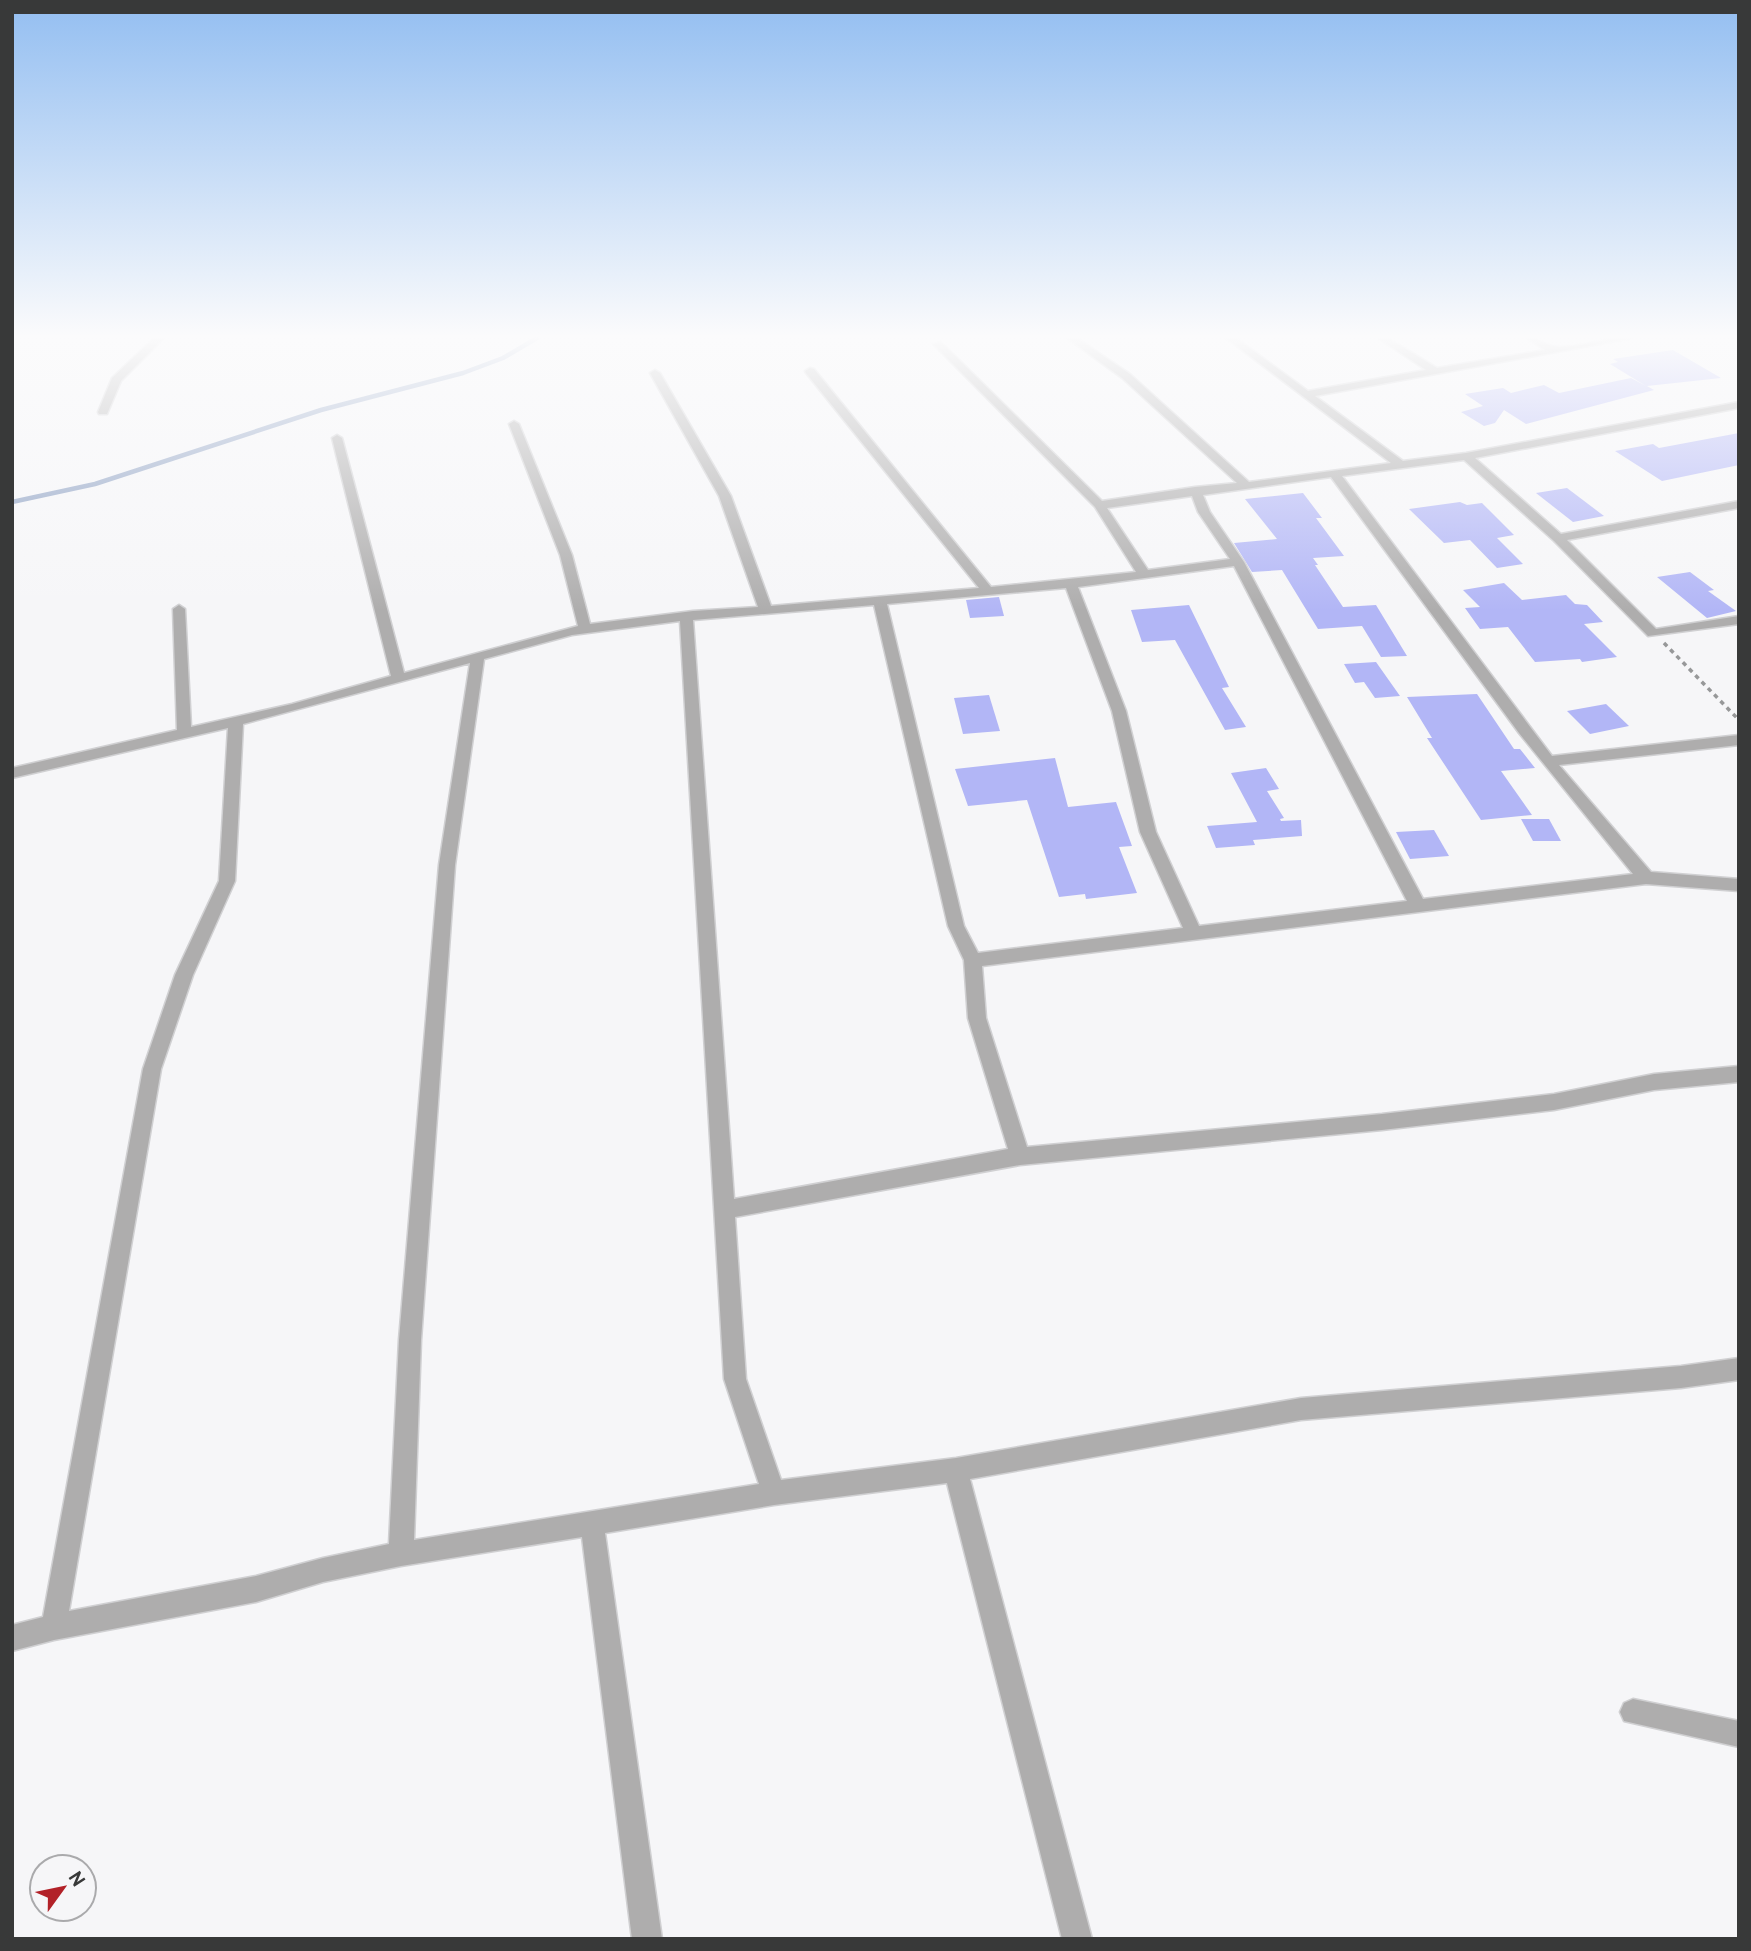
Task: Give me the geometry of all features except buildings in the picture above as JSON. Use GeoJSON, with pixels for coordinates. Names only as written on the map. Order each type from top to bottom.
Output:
{"type":"FeatureCollection","features":[{"type":"Feature","properties":{"kind":"street"},"geometry":{"type":"LineString","coordinates":[[516,429],[566,555],[585,629]]}},
{"type":"Feature","properties":{"kind":"street"},"geometry":{"type":"LineString","coordinates":[[687,429],[725,496],[766,610]]}},
{"type":"Feature","properties":{"kind":"street"},"geometry":{"type":"LineString","coordinates":[[857,429],[988,591]]}},
{"type":"Feature","properties":{"kind":"street"},"geometry":{"type":"LineString","coordinates":[[1023,429],[1099,505],[1144,574]]}},
{"type":"Feature","properties":{"kind":"street"},"geometry":{"type":"LineString","coordinates":[[1184,429],[1245,484]]}},
{"type":"Feature","properties":{"kind":"street"},"geometry":{"type":"LineString","coordinates":[[1354,429],[1400,464]]}},
{"type":"Feature","properties":{"kind":"street"},"geometry":{"type":"LineString","coordinates":[[1099,505],[1466,456],[1610,429]]}},
{"type":"Feature","properties":{"kind":"street"},"geometry":{"type":"LineString","coordinates":[[337,438],[399,679]]}},
{"type":"Feature","properties":{"kind":"street"},"geometry":{"type":"LineString","coordinates":[[1466,456],[1558,538],[1653,632],[1739,620]]}},
{"type":"Feature","properties":{"kind":"street"},"geometry":{"type":"LineString","coordinates":[[1333,472],[1548,761],[1592,817],[1646,878]]}},
{"type":"Feature","properties":{"kind":"street"},"geometry":{"type":"LineString","coordinates":[[1195,491],[1204,512],[1238,562],[1417,904]]}},
{"type":"Feature","properties":{"kind":"street"},"geometry":{"type":"LineString","coordinates":[[1558,538],[1739,504]]}},
{"type":"Feature","properties":{"kind":"street"},"geometry":{"type":"LineString","coordinates":[[12,773],[236,721],[585,629],[693,615],[1071,584],[1238,562]]}},
{"type":"Feature","properties":{"kind":"street"},"geometry":{"type":"LineString","coordinates":[[1071,584],[1119,710],[1148,832],[1193,932]]}},
{"type":"Feature","properties":{"kind":"street"},"geometry":{"type":"LineString","coordinates":[[880,601],[956,926],[973,960],[977,1018],[1020,1156]]}},
{"type":"Feature","properties":{"kind":"street"},"geometry":{"type":"LineString","coordinates":[[179,609],[184,733]]}},
{"type":"Feature","properties":{"kind":"street"},"geometry":{"type":"LineString","coordinates":[[693,615],[686,617],[685,621],[736,1378],[774,1493]]}},
{"type":"Feature","properties":{"kind":"street"},"geometry":{"type":"LineString","coordinates":[[401,1554],[410,1340],[447,865],[478,657]]}},
{"type":"Feature","properties":{"kind":"street"},"geometry":{"type":"LineString","coordinates":[[54,1627],[152,1069],[184,975],[227,881],[236,721]]}},
{"type":"Feature","properties":{"kind":"street"},"geometry":{"type":"LineString","coordinates":[[1548,761],[1739,740]]}},
{"type":"Feature","properties":{"kind":"street"},"geometry":{"type":"LineString","coordinates":[[973,960],[1646,878],[1739,885]]}},
{"type":"Feature","properties":{"kind":"street"},"geometry":{"type":"LineString","coordinates":[[723,1210],[1020,1156],[1382,1122],[1554,1102],[1654,1082],[1739,1074]]}},
{"type":"Feature","properties":{"kind":"street"},"geometry":{"type":"LineString","coordinates":[[12,1638],[54,1627],[256,1589],[323,1570],[401,1554],[774,1493],[956,1469],[1301,1409],[1681,1377],[1739,1369]]}},
{"type":"Feature","properties":{"kind":"street"},"geometry":{"type":"LineString","coordinates":[[956,1469],[1077,1939]]}},
{"type":"Feature","properties":{"kind":"street"},"geometry":{"type":"LineString","coordinates":[[592,1523],[647,1939]]}},
{"type":"Feature","properties":{"kind":"street"},"geometry":{"type":"LineString","coordinates":[[1633,1712],[1739,1734]]}},
{"type":"Feature","properties":{"kind":"path"},"geometry":{"type":"LineString","coordinates":[[1653,632],[1739,720]]}},
{"type":"Feature","properties":{"kind":"waterway"},"geometry":{"type":"LineString","coordinates":[[12,502],[95,484],[263,429]]}}]}
